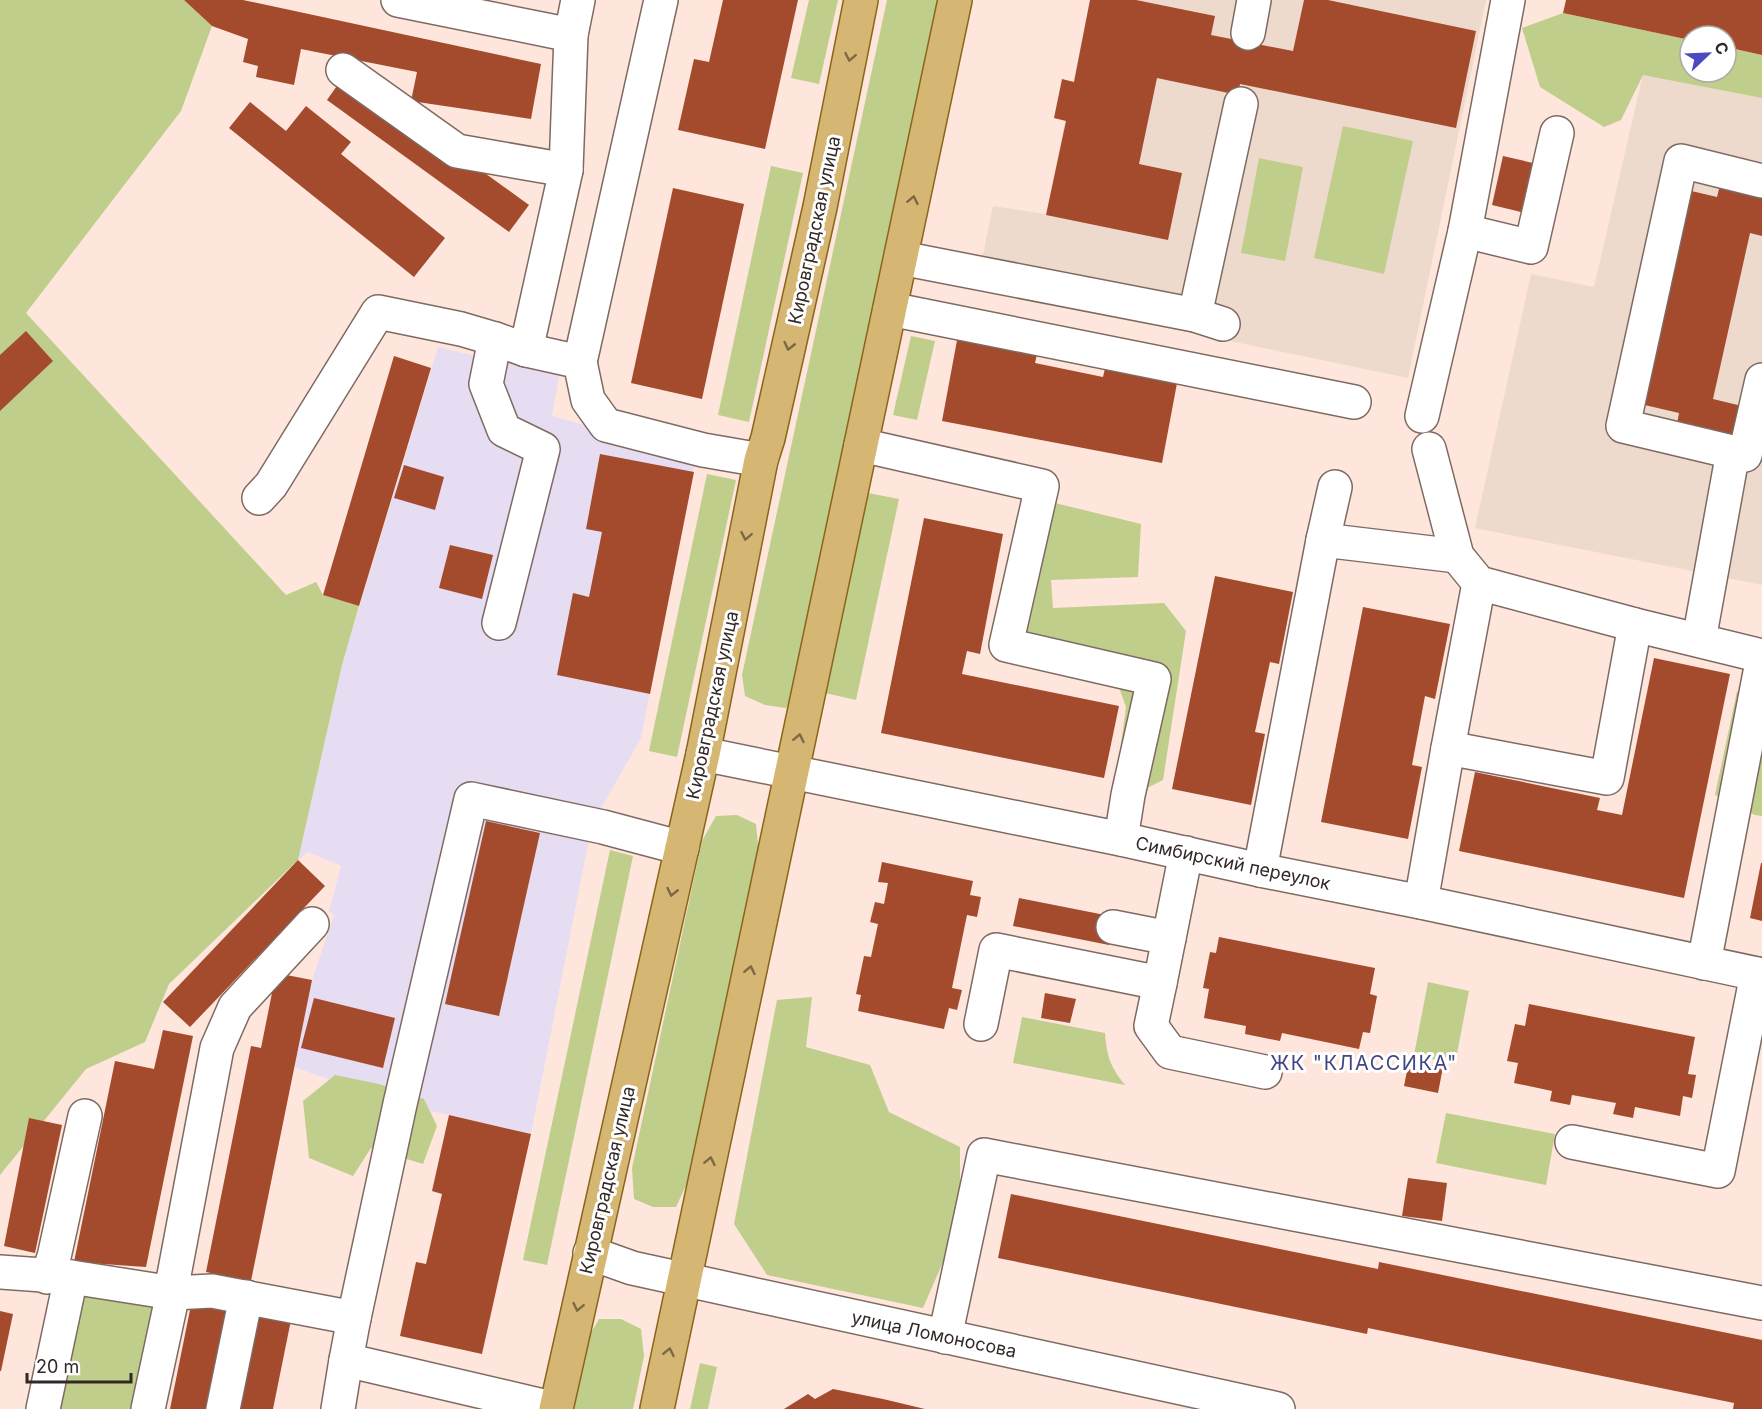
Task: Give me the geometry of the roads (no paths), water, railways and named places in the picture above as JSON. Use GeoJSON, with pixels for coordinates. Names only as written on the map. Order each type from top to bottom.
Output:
{"type":"FeatureCollection","features":[{"type":"Feature","properties":{"kind":"main road","name":"Кировградская улица"},"geometry":{"type":"LineString","coordinates":[[556,1409],[703,754],[761,460],[768,438],[820,207],[861,0]]}},
{"type":"Feature","properties":{"kind":"main road"},"geometry":{"type":"LineString","coordinates":[[657,1409],[955,0]]}},
{"type":"Feature","properties":{"kind":"street"},"geometry":{"type":"LineString","coordinates":[[398,0],[571,34]]}},
{"type":"Feature","properties":{"kind":"street"},"geometry":{"type":"LineString","coordinates":[[526,350],[566,170],[571,34],[578,0]]}},
{"type":"Feature","properties":{"kind":"street"},"geometry":{"type":"LineString","coordinates":[[661,0],[580,363],[588,400],[606,425],[703,450],[761,460]]}},
{"type":"Feature","properties":{"kind":"street"},"geometry":{"type":"LineString","coordinates":[[1248,33],[1254,0]]}},
{"type":"Feature","properties":{"kind":"street"},"geometry":{"type":"LineString","coordinates":[[1422,416],[1465,231],[1508,0]]}},
{"type":"Feature","properties":{"kind":"street"},"geometry":{"type":"LineString","coordinates":[[343,70],[457,151],[566,170]]}},
{"type":"Feature","properties":{"kind":"street"},"geometry":{"type":"LineString","coordinates":[[901,258],[1209,320],[1241,104]]}},
{"type":"Feature","properties":{"kind":"street"},"geometry":{"type":"LineString","coordinates":[[1465,231],[1531,247],[1557,133]]}},
{"type":"Feature","properties":{"kind":"street"},"geometry":{"type":"LineString","coordinates":[[1762,181],[1681,161],[1623,426],[1745,455],[1762,380]]}},
{"type":"Feature","properties":{"kind":"street"},"geometry":{"type":"LineString","coordinates":[[890,309],[1354,402]]}},
{"type":"Feature","properties":{"kind":"street"},"geometry":{"type":"LineString","coordinates":[[259,498],[271,486],[378,312],[461,329],[526,350],[580,363]]}},
{"type":"Feature","properties":{"kind":"street"},"geometry":{"type":"LineString","coordinates":[[495,339],[486,384],[504,430],[543,449],[499,623]]}},
{"type":"Feature","properties":{"kind":"street"},"geometry":{"type":"LineString","coordinates":[[861,445],[1042,486],[1006,645],[1154,679],[1128,795],[1121,839]]}},
{"type":"Feature","properties":{"kind":"street"},"geometry":{"type":"LineString","coordinates":[[1429,449],[1457,556],[1479,584],[1762,656]]}},
{"type":"Feature","properties":{"kind":"street"},"geometry":{"type":"LineString","coordinates":[[1699,640],[1733,452]]}},
{"type":"Feature","properties":{"kind":"street"},"geometry":{"type":"LineString","coordinates":[[1260,870],[1335,487]]}},
{"type":"Feature","properties":{"kind":"street"},"geometry":{"type":"LineString","coordinates":[[1323,540],[1457,556]]}},
{"type":"Feature","properties":{"kind":"street"},"geometry":{"type":"LineString","coordinates":[[1421,902],[1479,584]]}},
{"type":"Feature","properties":{"kind":"street"},"geometry":{"type":"LineString","coordinates":[[1448,748],[1607,778],[1635,625]]}},
{"type":"Feature","properties":{"kind":"street"},"geometry":{"type":"LineString","coordinates":[[1704,963],[1762,662]]}},
{"type":"Feature","properties":{"kind":"street","name":"Симбирский переулок"},"geometry":{"type":"LineString","coordinates":[[703,754],[1121,839],[1759,974]]}},
{"type":"Feature","properties":{"kind":"street"},"geometry":{"type":"LineString","coordinates":[[338,1409],[354,1318],[400,1104],[471,799],[603,827],[682,848]]}},
{"type":"Feature","properties":{"kind":"street"},"geometry":{"type":"LineString","coordinates":[[1185,854],[1151,1026],[1170,1052],[1265,1072]]}},
{"type":"Feature","properties":{"kind":"street"},"geometry":{"type":"LineString","coordinates":[[148,1409],[218,1048],[235,1007],[312,924]]}},
{"type":"Feature","properties":{"kind":"street"},"geometry":{"type":"LineString","coordinates":[[1113,927],[1169,938]]}},
{"type":"Feature","properties":{"kind":"street"},"geometry":{"type":"LineString","coordinates":[[981,1024],[996,950],[1160,982]]}},
{"type":"Feature","properties":{"kind":"street"},"geometry":{"type":"LineString","coordinates":[[1572,1142],[1718,1171],[1759,974]]}},
{"type":"Feature","properties":{"kind":"street"},"geometry":{"type":"LineString","coordinates":[[43,1409],[59,1277],[54,1257],[85,1116]]}},
{"type":"Feature","properties":{"kind":"street"},"geometry":{"type":"LineString","coordinates":[[945,1337],[984,1155],[1762,1302]]}},
{"type":"Feature","properties":{"kind":"street","name":"улица Ломоносова"},"geometry":{"type":"LineString","coordinates":[[590,1253],[632,1268],[1278,1409]]}},
{"type":"Feature","properties":{"kind":"street"},"geometry":{"type":"LineString","coordinates":[[0,1272],[59,1277],[172,1292],[212,1291],[354,1318]]}},
{"type":"Feature","properties":{"kind":"street"},"geometry":{"type":"LineString","coordinates":[[223,1409],[246,1297]]}},
{"type":"Feature","properties":{"kind":"street"},"geometry":{"type":"LineString","coordinates":[[346,1360],[556,1409]]}},
{"type":"Feature","properties":{"kind":"district","name":"ЖК \"КЛАССИКА\""},"geometry":{"type":"Point","coordinates":[1364,1063]}}]}
